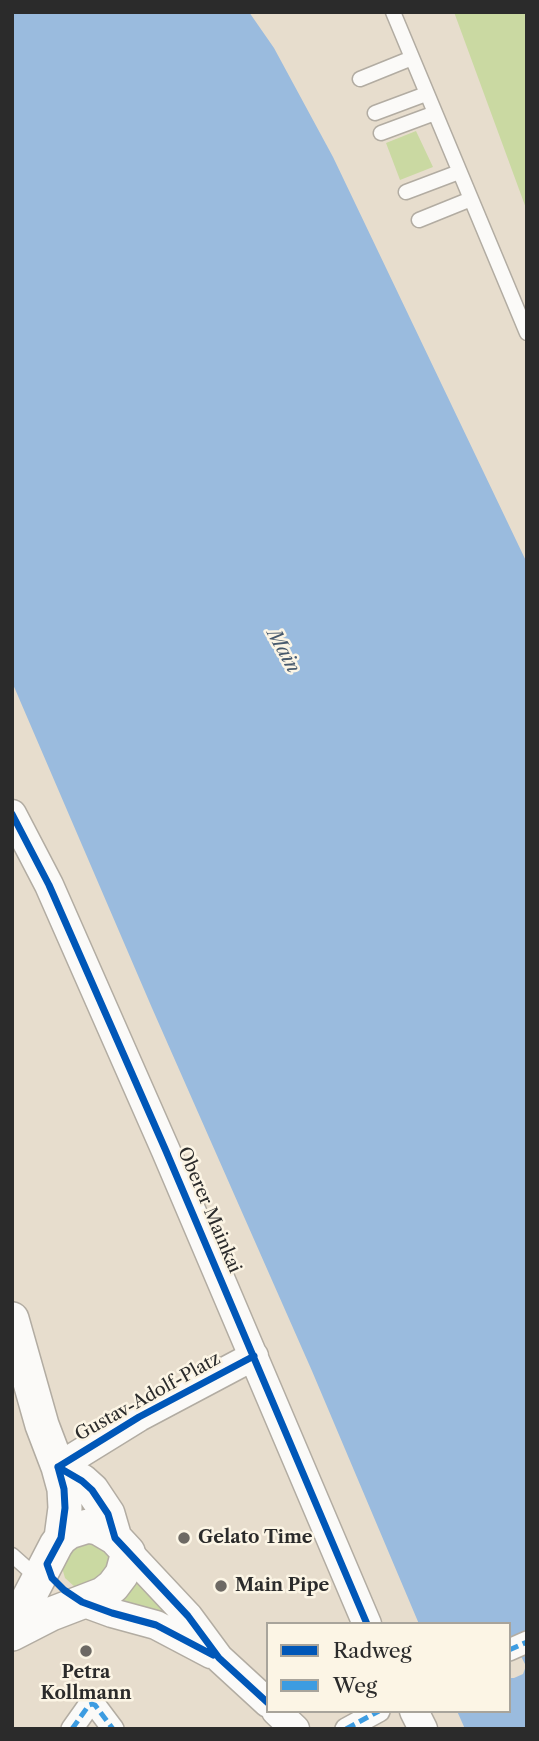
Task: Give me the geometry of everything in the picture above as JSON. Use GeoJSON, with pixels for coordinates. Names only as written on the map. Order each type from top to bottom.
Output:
{"type":"FeatureCollection","features":[{"type":"Feature","properties":{"kind":"street","name":"Oberer Mainkai"},"geometry":{"type":"LineString","coordinates":[[12,814],[48,884],[166,1151],[366,1622]]}},
{"type":"Feature","properties":{"kind":"street"},"geometry":{"type":"LineString","coordinates":[[12,1319],[41,1425],[64,1489],[49,1560],[52,1578],[82,1602],[112,1614],[156,1625],[219,1658]]}},
{"type":"Feature","properties":{"kind":"street","name":"Gustav-Adolf-Platz"},"geometry":{"type":"LineString","coordinates":[[58,1467],[139,1417],[254,1356]]}},
{"type":"Feature","properties":{"kind":"street"},"geometry":{"type":"LineString","coordinates":[[12,1632],[103,1594],[113,1586],[124,1569],[121,1545],[92,1490],[58,1467]]}},
{"type":"Feature","properties":{"kind":"street"},"geometry":{"type":"LineString","coordinates":[[12,1632],[49,1560],[69,1532],[88,1526],[98,1528],[107,1532],[121,1545],[188,1616],[219,1658],[266,1701]]}},
{"type":"Feature","properties":{"kind":"street"},"geometry":{"type":"LineString","coordinates":[[511,1649],[527,1642]]}},
{"type":"Feature","properties":{"kind":"street"},"geometry":{"type":"LineString","coordinates":[[72,1729],[92,1704],[113,1729]]}},
{"type":"Feature","properties":{"kind":"street"},"geometry":{"type":"LineString","coordinates":[[278,1713],[295,1729]]}},
{"type":"Feature","properties":{"kind":"street"},"geometry":{"type":"LineString","coordinates":[[346,1729],[375,1713]]}},
{"type":"Feature","properties":{"kind":"street"},"geometry":{"type":"LineString","coordinates":[[415,1713],[423,1729]]}},
{"type":"Feature","properties":{"kind":"lane"},"geometry":{"type":"LineString","coordinates":[[393,12],[527,333]]}},
{"type":"Feature","properties":{"kind":"lane"},"geometry":{"type":"LineString","coordinates":[[360,79],[412,58]]}},
{"type":"Feature","properties":{"kind":"lane"},"geometry":{"type":"LineString","coordinates":[[375,113],[426,94]]}},
{"type":"Feature","properties":{"kind":"lane"},"geometry":{"type":"LineString","coordinates":[[381,133],[435,113]]}},
{"type":"Feature","properties":{"kind":"lane"},"geometry":{"type":"LineString","coordinates":[[407,192],[459,172]]}},
{"type":"Feature","properties":{"kind":"lane"},"geometry":{"type":"LineString","coordinates":[[419,220],[471,199]]}},
{"type":"Feature","properties":{"kind":"lane"},"geometry":{"type":"LineString","coordinates":[[12,1555],[49,1560]]}},
{"type":"Feature","properties":{"kind":"green space"},"geometry":{"type":"Polygon","coordinates":[[[454,12],[527,12],[527,211],[454,12]]]}},
{"type":"Feature","properties":{"kind":"green space"},"geometry":{"type":"Polygon","coordinates":[[[416,131],[433,167],[400,180],[386,143],[416,131]]]}},
{"type":"Feature","properties":{"kind":"green space"},"geometry":{"type":"Polygon","coordinates":[[[84,1538],[110,1549],[113,1572],[76,1588],[65,1578],[61,1564],[84,1538]]]}},
{"type":"Feature","properties":{"kind":"green space"},"geometry":{"type":"Polygon","coordinates":[[[132,1574],[181,1620],[112,1602],[132,1574]]]}},
{"type":"Feature","properties":{"kind":"water","name":"Main"},"geometry":{"type":"Polygon","coordinates":[[[12,12],[249,12],[274,48],[333,157],[527,563],[527,1729],[465,1729],[458,1713],[511,1713],[511,1678],[523,1674],[526,1666],[511,1637],[511,1622],[418,1622],[312,1371],[12,682],[12,12]]]}},
{"type":"Feature","properties":{"kind":"marked path"},"geometry":{"type":"LineString","coordinates":[[511,1649],[527,1642]]}},
{"type":"Feature","properties":{"kind":"marked path"},"geometry":{"type":"LineString","coordinates":[[72,1729],[92,1704],[113,1729]]}},
{"type":"Feature","properties":{"kind":"marked path"},"geometry":{"type":"LineString","coordinates":[[346,1729],[375,1713]]}},
{"type":"Feature","properties":{"kind":"cycle path"},"geometry":{"type":"LineString","coordinates":[[12,814],[49,885],[166,1151],[366,1622]]}},
{"type":"Feature","properties":{"kind":"cycle path"},"geometry":{"type":"LineString","coordinates":[[58,1467],[139,1417],[254,1356]]}},
{"type":"Feature","properties":{"kind":"cycle path"},"geometry":{"type":"LineString","coordinates":[[58,1467],[92,1490],[108,1514],[115,1538],[188,1616],[219,1658],[266,1701]]}},
{"type":"Feature","properties":{"kind":"cycle path"},"geometry":{"type":"LineString","coordinates":[[58,1467],[64,1489],[65,1508],[61,1538],[47,1564],[52,1578],[82,1602],[156,1625],[213,1655]]}},
{"type":"Feature","properties":{"kind":"place","name":"Gelato Time"},"geometry":{"type":"Point","coordinates":[184,1538]}},
{"type":"Feature","properties":{"kind":"place","name":"Main Pipe"},"geometry":{"type":"Point","coordinates":[221,1586]}},
{"type":"Feature","properties":{"kind":"place","name":"Petra Kollmann"},"geometry":{"type":"Point","coordinates":[86,1651]}}]}
